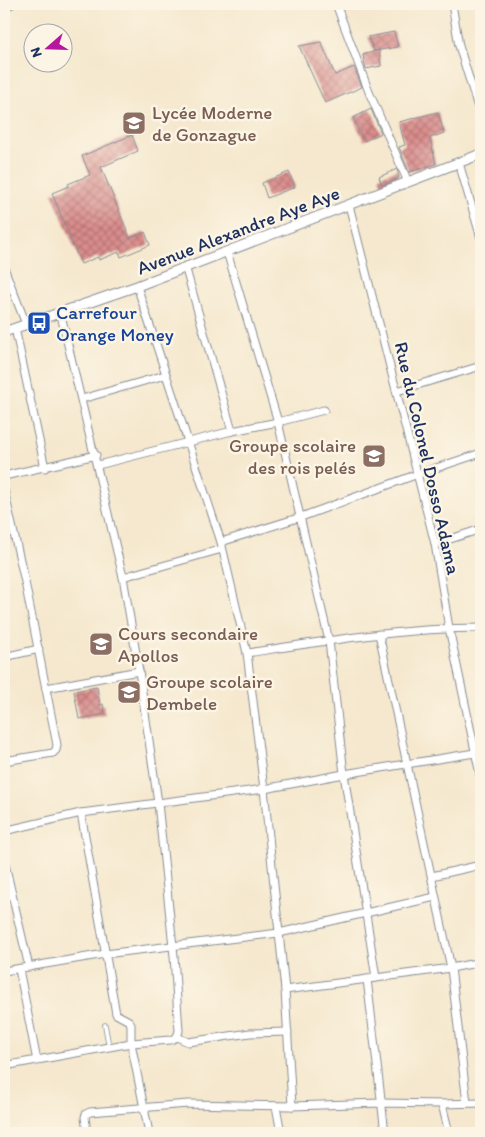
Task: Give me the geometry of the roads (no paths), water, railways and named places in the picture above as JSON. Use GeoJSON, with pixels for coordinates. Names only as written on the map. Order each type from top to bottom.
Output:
{"type":"FeatureCollection","features":[{"type":"Feature","properties":{"kind":"street"},"geometry":{"type":"LineString","coordinates":[[4,7],[12,4]]}},
{"type":"Feature","properties":{"kind":"street"},"geometry":{"type":"LineString","coordinates":[[336,4],[369,92],[408,182]]}},
{"type":"Feature","properties":{"kind":"street"},"geometry":{"type":"LineString","coordinates":[[452,4],[460,46],[481,117]]}},
{"type":"Feature","properties":{"kind":"street","name":"Avenue Alexandre Aye Aye"},"geometry":{"type":"LineString","coordinates":[[4,332],[60,311],[137,286],[481,154]]}},
{"type":"Feature","properties":{"kind":"street"},"geometry":{"type":"LineString","coordinates":[[459,163],[481,238]]}},
{"type":"Feature","properties":{"kind":"street","name":"Rue du Colonel Dosso Adama"},"geometry":{"type":"LineString","coordinates":[[349,206],[435,544],[449,628],[478,753],[481,779]]}},
{"type":"Feature","properties":{"kind":"street"},"geometry":{"type":"LineString","coordinates":[[227,252],[278,422],[329,641],[344,774],[376,978]]}},
{"type":"Feature","properties":{"kind":"street"},"geometry":{"type":"LineString","coordinates":[[185,266],[232,431]]}},
{"type":"Feature","properties":{"kind":"street"},"geometry":{"type":"LineString","coordinates":[[4,268],[26,324]]}},
{"type":"Feature","properties":{"kind":"street"},"geometry":{"type":"LineString","coordinates":[[137,286],[221,545],[247,653],[264,789],[285,990],[292,1106]]}},
{"type":"Feature","properties":{"kind":"street"},"geometry":{"type":"LineString","coordinates":[[4,1066],[131,1043],[172,1040],[177,1037],[179,1031],[173,945],[158,803],[139,671],[123,577],[96,455],[60,311]]}},
{"type":"Feature","properties":{"kind":"street"},"geometry":{"type":"LineString","coordinates":[[15,328],[45,468]]}},
{"type":"Feature","properties":{"kind":"street"},"geometry":{"type":"LineString","coordinates":[[397,391],[481,366]]}},
{"type":"Feature","properties":{"kind":"street"},"geometry":{"type":"LineString","coordinates":[[82,400],[165,375]]}},
{"type":"Feature","properties":{"kind":"street"},"geometry":{"type":"LineString","coordinates":[[98,465],[324,410]]}},
{"type":"Feature","properties":{"kind":"street"},"geometry":{"type":"LineString","coordinates":[[123,577],[221,545],[481,453]]}},
{"type":"Feature","properties":{"kind":"street"},"geometry":{"type":"LineString","coordinates":[[4,476],[96,455]]}},
{"type":"Feature","properties":{"kind":"street"},"geometry":{"type":"LineString","coordinates":[[4,490],[39,649],[57,746],[53,753],[4,761]]}},
{"type":"Feature","properties":{"kind":"street"},"geometry":{"type":"LineString","coordinates":[[435,544],[481,529]]}},
{"type":"Feature","properties":{"kind":"street"},"geometry":{"type":"LineString","coordinates":[[247,653],[379,634],[449,628],[481,628]]}},
{"type":"Feature","properties":{"kind":"street"},"geometry":{"type":"LineString","coordinates":[[379,634],[452,968],[467,1103]]}},
{"type":"Feature","properties":{"kind":"street"},"geometry":{"type":"LineString","coordinates":[[4,656],[39,649]]}},
{"type":"Feature","properties":{"kind":"street"},"geometry":{"type":"LineString","coordinates":[[46,688],[139,671]]}},
{"type":"Feature","properties":{"kind":"street"},"geometry":{"type":"LineString","coordinates":[[4,831],[81,814],[264,789],[344,774],[478,753]]}},
{"type":"Feature","properties":{"kind":"street"},"geometry":{"type":"LineString","coordinates":[[81,814],[116,1014],[129,1021],[132,1030],[131,1043],[149,1133]]}},
{"type":"Feature","properties":{"kind":"street"},"geometry":{"type":"LineString","coordinates":[[4,860],[29,967]]}},
{"type":"Feature","properties":{"kind":"street"},"geometry":{"type":"LineString","coordinates":[[432,876],[481,865]]}},
{"type":"Feature","properties":{"kind":"street"},"geometry":{"type":"LineString","coordinates":[[4,971],[105,954],[279,933],[435,896]]}},
{"type":"Feature","properties":{"kind":"street"},"geometry":{"type":"LineString","coordinates":[[285,990],[452,968],[481,962]]}},
{"type":"Feature","properties":{"kind":"street"},"geometry":{"type":"LineString","coordinates":[[19,969],[37,1060]]}},
{"type":"Feature","properties":{"kind":"street"},"geometry":{"type":"LineString","coordinates":[[367,979],[385,1133]]}},
{"type":"Feature","properties":{"kind":"street"},"geometry":{"type":"LineString","coordinates":[[177,1037],[188,1042],[250,1033],[288,1032]]}},
{"type":"Feature","properties":{"kind":"street"},"geometry":{"type":"LineString","coordinates":[[87,1133],[85,1117],[90,1112],[143,1107],[188,1104],[292,1106],[381,1103],[481,1103]]}},
{"type":"Feature","properties":{"kind":"street"},"geometry":{"type":"LineString","coordinates":[[442,1104],[449,1133]]}},
{"type":"Feature","properties":{"kind":"street"},"geometry":{"type":"LineString","coordinates":[[276,1106],[281,1133]]}},
{"type":"Feature","properties":{"kind":"lane"},"geometry":{"type":"LineString","coordinates":[[104,1025],[109,1047]]}},
{"type":"Feature","properties":{"kind":"place","name":"Lycée Moderne de Gonzague"},"geometry":{"type":"Point","coordinates":[134,123]}},
{"type":"Feature","properties":{"kind":"place","name":"Carrefour Orange Money"},"geometry":{"type":"Point","coordinates":[39,323]}},
{"type":"Feature","properties":{"kind":"place","name":"Groupe scolaire des rois pelés"},"geometry":{"type":"Point","coordinates":[374,456]}},
{"type":"Feature","properties":{"kind":"place","name":"Cours secondaire Apollos"},"geometry":{"type":"Point","coordinates":[101,644]}},
{"type":"Feature","properties":{"kind":"place","name":"Groupe scolaire Dembele"},"geometry":{"type":"Point","coordinates":[129,692]}}]}
